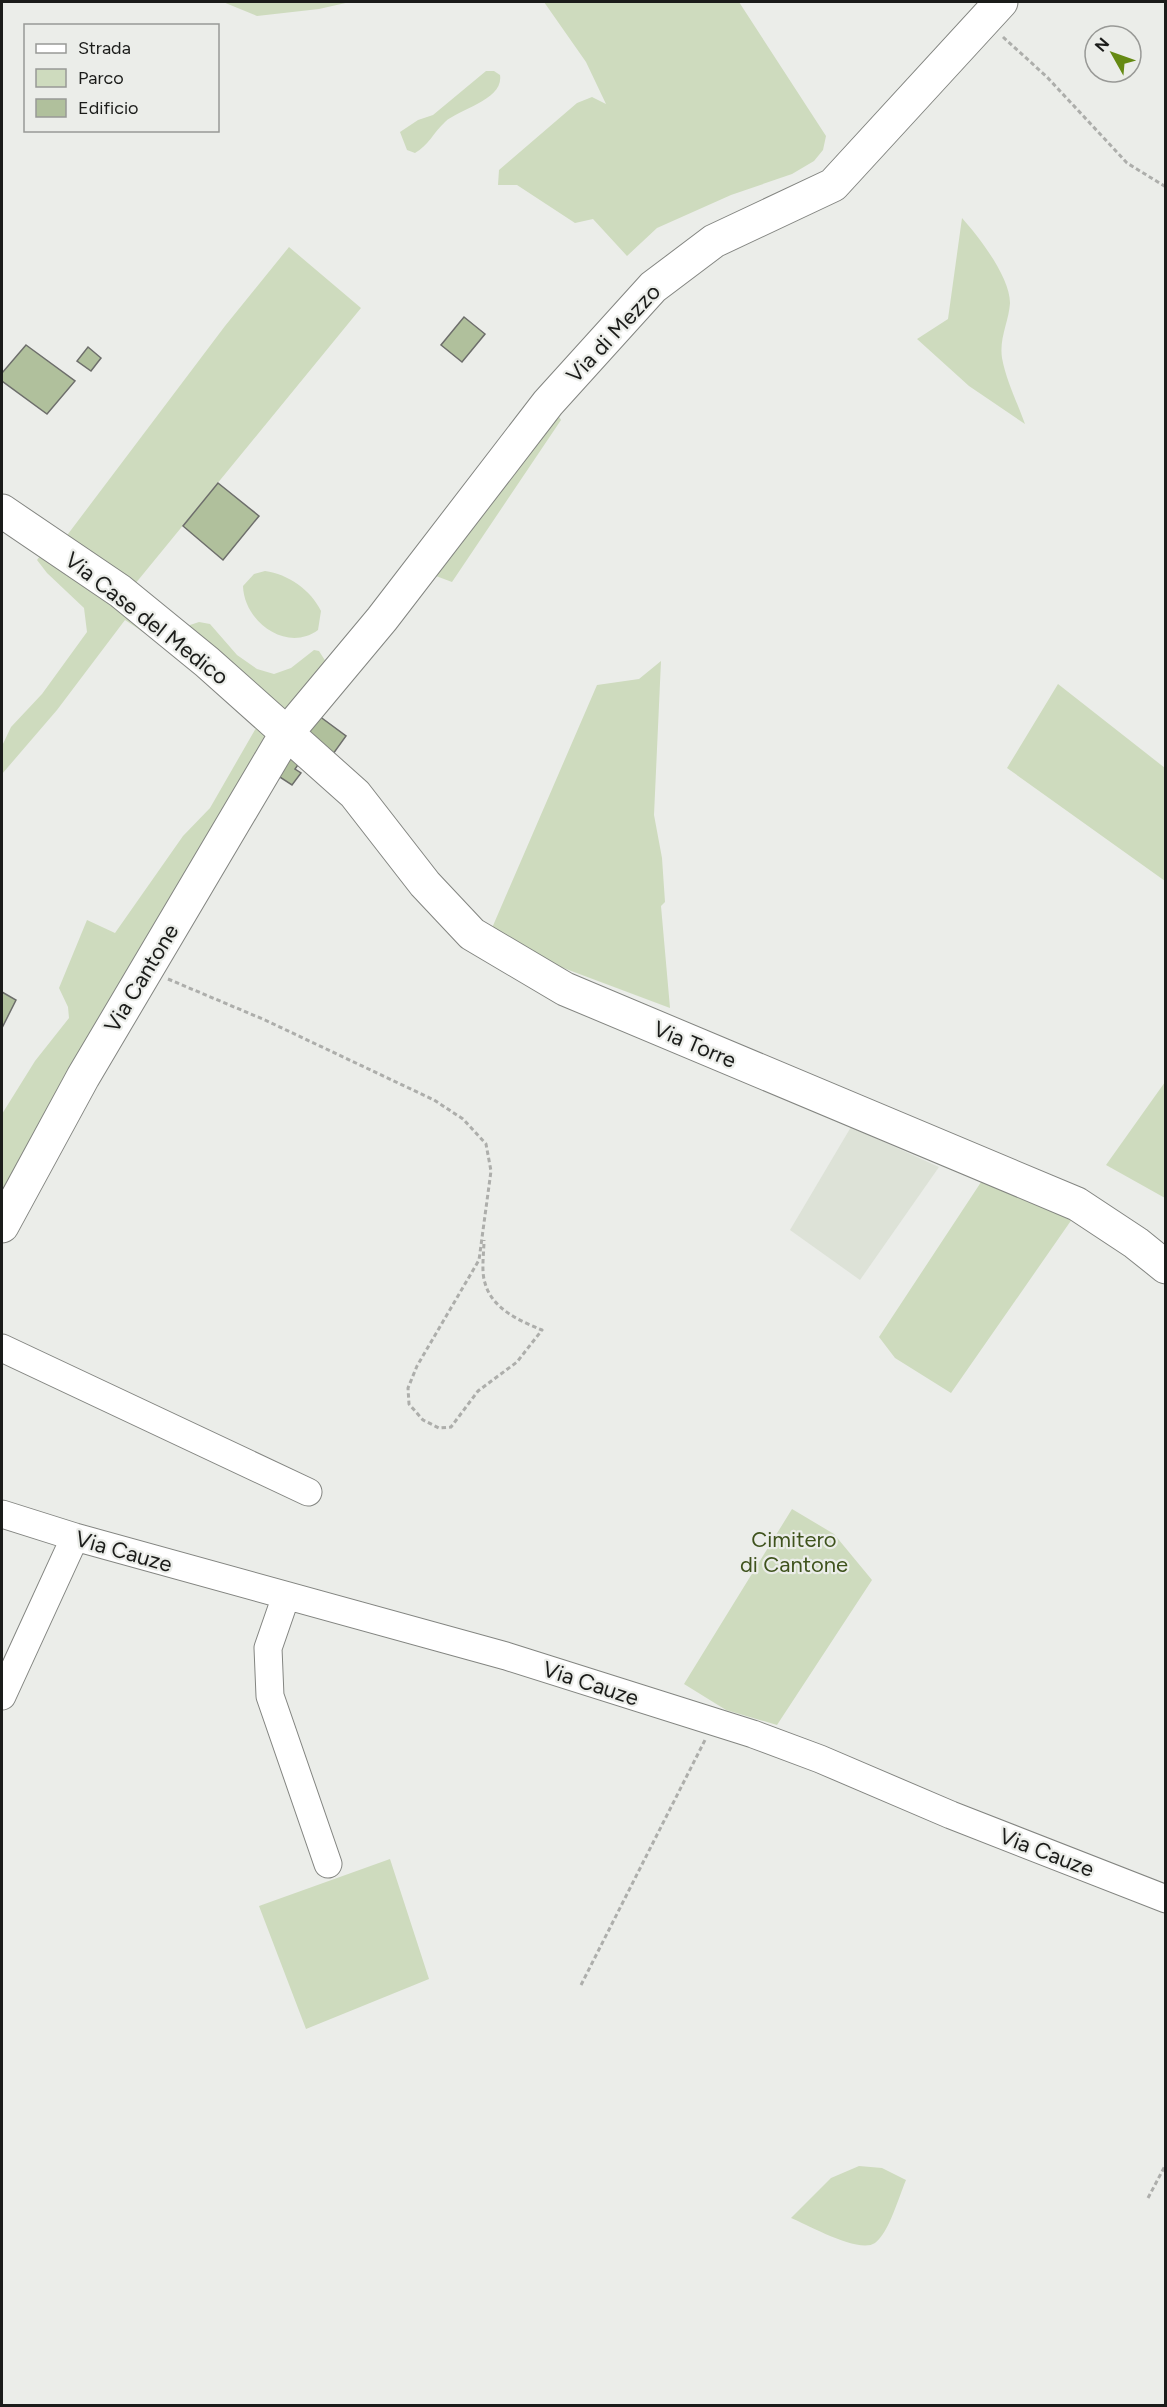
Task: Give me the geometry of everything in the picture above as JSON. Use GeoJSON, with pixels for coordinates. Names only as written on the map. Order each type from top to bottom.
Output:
{"type":"FeatureCollection","features":[{"type":"Feature","properties":{"kind":"main road","name":"Via di Mezzo"},"geometry":{"type":"LineString","coordinates":[[286,734],[382,619],[548,404],[653,287],[714,241],[833,185],[992,12]]}},
{"type":"Feature","properties":{"kind":"main road","name":"Via Case del Medico"},"geometry":{"type":"LineString","coordinates":[[2,511],[120,591],[207,662],[286,734]]}},
{"type":"Feature","properties":{"kind":"main road","name":"Via Cantone"},"geometry":{"type":"LineString","coordinates":[[2,1226],[83,1077],[286,734]]}},
{"type":"Feature","properties":{"kind":"main road","name":"Via Torre"},"geometry":{"type":"LineString","coordinates":[[286,734],[355,794],[425,884],[472,934],[565,989],[1077,1204],[1136,1243],[1166,1267]]}},
{"type":"Feature","properties":{"kind":"street"},"geometry":{"type":"LineString","coordinates":[[2,1348],[308,1492]]}},
{"type":"Feature","properties":{"kind":"street","name":"Via Cauze"},"geometry":{"type":"LineString","coordinates":[[2,1514],[75,1537],[506,1656],[714,1722],[820,1759],[951,1815],[1166,1899]]}},
{"type":"Feature","properties":{"kind":"street"},"geometry":{"type":"LineString","coordinates":[[2,1696],[75,1537]]}},
{"type":"Feature","properties":{"kind":"street"},"geometry":{"type":"LineString","coordinates":[[286,1596],[268,1648],[270,1696],[328,1864]]}},
{"type":"Feature","properties":{"kind":"path"},"geometry":{"type":"LineString","coordinates":[[992,12],[1012,44],[1047,77],[1127,163],[1166,188]]}},
{"type":"Feature","properties":{"kind":"path"},"geometry":{"type":"LineString","coordinates":[[145,971],[266,1020],[434,1100],[463,1119],[486,1144],[491,1171],[479,1260],[417,1366],[408,1388],[409,1404],[423,1420],[439,1428],[451,1427],[478,1391],[517,1362],[542,1330],[524,1323],[496,1304],[484,1283],[483,1240]]}},
{"type":"Feature","properties":{"kind":"path"},"geometry":{"type":"LineString","coordinates":[[581,1985],[714,1722]]}},
{"type":"Feature","properties":{"kind":"path"},"geometry":{"type":"LineString","coordinates":[[1148,2198],[1166,2164]]}},
{"type":"Feature","properties":{"kind":"shaded area"},"geometry":{"type":"Polygon","coordinates":[[[851,1127],[939,1167],[860,1280],[790,1230],[851,1127]]]}},
{"type":"Feature","properties":{"kind":"green space"},"geometry":{"type":"Polygon","coordinates":[[[223,2],[350,2],[319,9],[257,16],[223,2]]]}},
{"type":"Feature","properties":{"kind":"green space"},"geometry":{"type":"Polygon","coordinates":[[[544,2],[739,2],[826,136],[823,150],[814,161],[792,174],[731,195],[657,228],[627,256],[593,219],[575,223],[517,185],[498,185],[499,170],[577,103],[592,97],[606,104],[586,62],[544,2]]]}},
{"type":"Feature","properties":{"kind":"green space"},"geometry":{"type":"Polygon","coordinates":[[[486,71],[494,71],[500,75],[495,91],[445,122],[420,150],[415,153],[407,150],[400,132],[418,120],[433,115],[486,71]]]}},
{"type":"Feature","properties":{"kind":"green space"},"geometry":{"type":"Polygon","coordinates":[[[962,218],[992,258],[1009,293],[1010,303],[1001,351],[1009,383],[1025,424],[969,386],[917,339],[948,319],[962,218]]]}},
{"type":"Feature","properties":{"kind":"green space"},"geometry":{"type":"Polygon","coordinates":[[[289,247],[361,308],[135,584],[65,538],[225,326],[289,247]]]}},
{"type":"Feature","properties":{"kind":"green space"},"geometry":{"type":"Polygon","coordinates":[[[555,410],[561,420],[452,582],[428,573],[555,410]]]}},
{"type":"Feature","properties":{"kind":"green space"},"geometry":{"type":"Polygon","coordinates":[[[46,548],[134,611],[260,721],[164,646],[125,620],[57,710],[2,774],[2,746],[11,727],[42,694],[87,632],[84,608],[47,573],[37,560],[46,548]]]}},
{"type":"Feature","properties":{"kind":"green space"},"geometry":{"type":"Polygon","coordinates":[[[265,571],[290,579],[311,596],[321,611],[318,630],[306,636],[293,638],[281,636],[259,622],[245,599],[243,586],[254,574],[265,571]]]}},
{"type":"Feature","properties":{"kind":"green space"},"geometry":{"type":"Polygon","coordinates":[[[199,622],[210,624],[237,655],[257,669],[274,674],[291,668],[314,650],[319,651],[326,662],[277,723],[182,635],[190,625],[199,622]]]}},
{"type":"Feature","properties":{"kind":"green space"},"geometry":{"type":"Polygon","coordinates":[[[661,661],[654,815],[662,858],[665,902],[661,906],[670,1008],[550,963],[492,928],[597,685],[639,679],[661,661]]]}},
{"type":"Feature","properties":{"kind":"green space"},"geometry":{"type":"Polygon","coordinates":[[[1058,684],[1165,768],[1165,881],[1007,768],[1058,684]]]}},
{"type":"Feature","properties":{"kind":"green space"},"geometry":{"type":"Polygon","coordinates":[[[260,721],[271,736],[212,846],[2,1208],[2,1114],[35,1061],[69,1018],[68,1007],[59,988],[87,920],[115,933],[183,836],[210,808],[260,721]]]}},
{"type":"Feature","properties":{"kind":"green space"},"geometry":{"type":"Polygon","coordinates":[[[1165,1082],[1165,1198],[1106,1165],[1165,1082]]]}},
{"type":"Feature","properties":{"kind":"green space"},"geometry":{"type":"Polygon","coordinates":[[[989,1170],[1077,1212],[951,1393],[895,1358],[879,1337],[989,1170]]]}},
{"type":"Feature","properties":{"kind":"green space","name":"Cimitero di Cantone"},"geometry":{"type":"Polygon","coordinates":[[[792,1509],[834,1534],[872,1580],[777,1725],[726,1710],[684,1684],[792,1509]]]}},
{"type":"Feature","properties":{"kind":"green space"},"geometry":{"type":"Polygon","coordinates":[[[390,1859],[429,1979],[306,2029],[259,1906],[390,1859]]]}},
{"type":"Feature","properties":{"kind":"green space"},"geometry":{"type":"Polygon","coordinates":[[[859,2166],[882,2168],[906,2180],[889,2223],[875,2243],[858,2245],[846,2242],[791,2218],[831,2178],[859,2166]]]}},
{"type":"Feature","properties":{"kind":"building"},"geometry":{"type":"Polygon","coordinates":[[[464,317],[485,334],[462,362],[441,345],[464,317]]]}},
{"type":"Feature","properties":{"kind":"building"},"geometry":{"type":"Polygon","coordinates":[[[26,345],[75,381],[47,414],[2,381],[2,373],[26,345]]]}},
{"type":"Feature","properties":{"kind":"building"},"geometry":{"type":"Polygon","coordinates":[[[88,347],[101,358],[91,371],[77,361],[88,347]]]}},
{"type":"Feature","properties":{"kind":"building"},"geometry":{"type":"Polygon","coordinates":[[[218,483],[259,516],[223,560],[183,526],[218,483]]]}},
{"type":"Feature","properties":{"kind":"building"},"geometry":{"type":"Polygon","coordinates":[[[311,710],[346,736],[328,761],[293,735],[311,710]]]}},
{"type":"Feature","properties":{"kind":"building"},"geometry":{"type":"Polygon","coordinates":[[[285,748],[302,759],[295,769],[301,773],[292,785],[269,770],[285,748]]]}},
{"type":"Feature","properties":{"kind":"building"},"geometry":{"type":"Polygon","coordinates":[[[2,992],[16,1000],[2,1028],[2,992]]]}}]}
